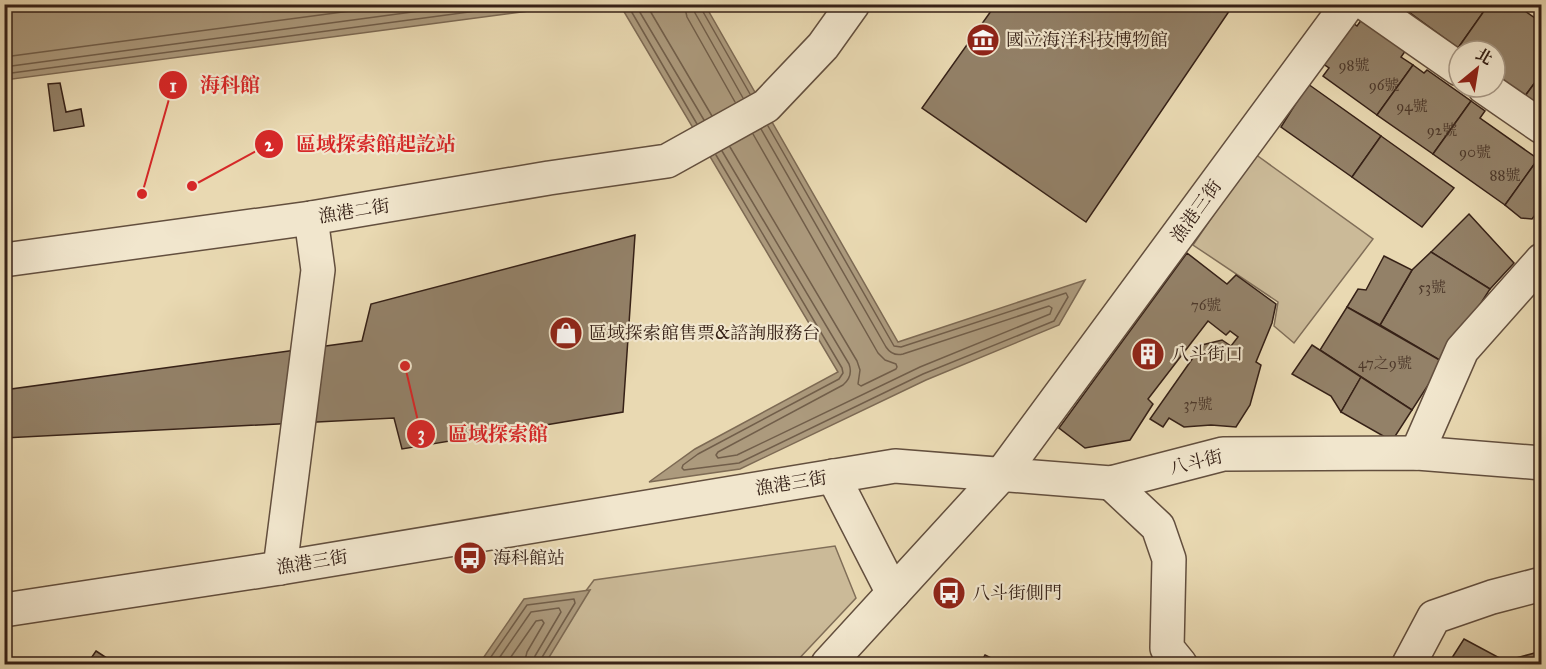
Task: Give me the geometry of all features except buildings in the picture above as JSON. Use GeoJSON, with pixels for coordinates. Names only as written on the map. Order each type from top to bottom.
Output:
{"type":"FeatureCollection","features":[{"type":"Feature","properties":{"kind":"street","name":"漁港二街"},"geometry":{"type":"LineString","coordinates":[[4,260],[311,218],[549,178],[667,161],[766,106],[823,46],[853,4]]}},
{"type":"Feature","properties":{"kind":"street","name":"漁港三街"},"geometry":{"type":"LineString","coordinates":[[4,610],[280,568],[895,466],[1001,475],[1348,4]]}},
{"type":"Feature","properties":{"kind":"street"},"geometry":{"type":"LineString","coordinates":[[1366,4],[1447,61]]}},
{"type":"Feature","properties":{"kind":"street"},"geometry":{"type":"LineString","coordinates":[[1501,99],[1542,127]]}},
{"type":"Feature","properties":{"kind":"street"},"geometry":{"type":"LineString","coordinates":[[280,568],[318,270],[311,218]]}},
{"type":"Feature","properties":{"kind":"street"},"geometry":{"type":"LineString","coordinates":[[1417,453],[1462,350],[1542,260]]}},
{"type":"Feature","properties":{"kind":"street","name":"八斗街"},"geometry":{"type":"LineString","coordinates":[[1001,475],[1111,483],[1223,454],[1417,453],[1542,463]]}},
{"type":"Feature","properties":{"kind":"street"},"geometry":{"type":"LineString","coordinates":[[828,664],[1001,475]]}},
{"type":"Feature","properties":{"kind":"street"},"geometry":{"type":"LineString","coordinates":[[833,476],[893,593]]}},
{"type":"Feature","properties":{"kind":"street"},"geometry":{"type":"LineString","coordinates":[[1111,483],[1158,527],[1169,559],[1167,648],[1180,664]]}},
{"type":"Feature","properties":{"kind":"street"},"geometry":{"type":"LineString","coordinates":[[1409,664],[1434,617],[1492,597],[1542,584]]}},
{"type":"Feature","properties":{"kind":"shaded area"},"geometry":{"type":"Polygon","coordinates":[[[1255,154],[1373,239],[1294,343],[1274,326],[1278,302],[1193,245],[1255,154]]]}},
{"type":"Feature","properties":{"kind":"shaded area"},"geometry":{"type":"Polygon","coordinates":[[[835,546],[856,598],[794,664],[531,664],[594,580],[835,546]]]}},
{"type":"Feature","properties":{"kind":"water"},"geometry":{"type":"Polygon","coordinates":[[[5,4],[575,4],[575,5],[5,80],[5,4]]]}},
{"type":"Feature","properties":{"kind":"water"},"geometry":{"type":"Polygon","coordinates":[[[620,5],[705,5],[898,342],[1085,280],[1059,325],[926,380],[740,469],[649,482],[695,449],[838,372],[620,5]]]}},
{"type":"Feature","properties":{"kind":"water"},"geometry":{"type":"Polygon","coordinates":[[[590,590],[545,664],[479,664],[524,599],[590,590]]]}},
{"type":"Feature","properties":{"kind":"place","name":"國立海洋科技博物館"},"geometry":{"type":"Point","coordinates":[983,40]}},
{"type":"Feature","properties":{"kind":"place","name":"區域探索館起訖站"},"geometry":{"type":"Point","coordinates":[192,186]}},
{"type":"Feature","properties":{"kind":"place","name":"海科館"},"geometry":{"type":"Point","coordinates":[142,194]}},
{"type":"Feature","properties":{"kind":"place","name":"區域探索館售票&諮詢服務台"},"geometry":{"type":"Point","coordinates":[566,333]}},
{"type":"Feature","properties":{"kind":"place","name":"八斗街口"},"geometry":{"type":"Point","coordinates":[1148,354]}},
{"type":"Feature","properties":{"kind":"place","name":"區域探索館"},"geometry":{"type":"Point","coordinates":[405,366]}},
{"type":"Feature","properties":{"kind":"place","name":"海科館站"},"geometry":{"type":"Point","coordinates":[470,558]}},
{"type":"Feature","properties":{"kind":"place","name":"八斗街側門"},"geometry":{"type":"Point","coordinates":[949,593]}}]}
